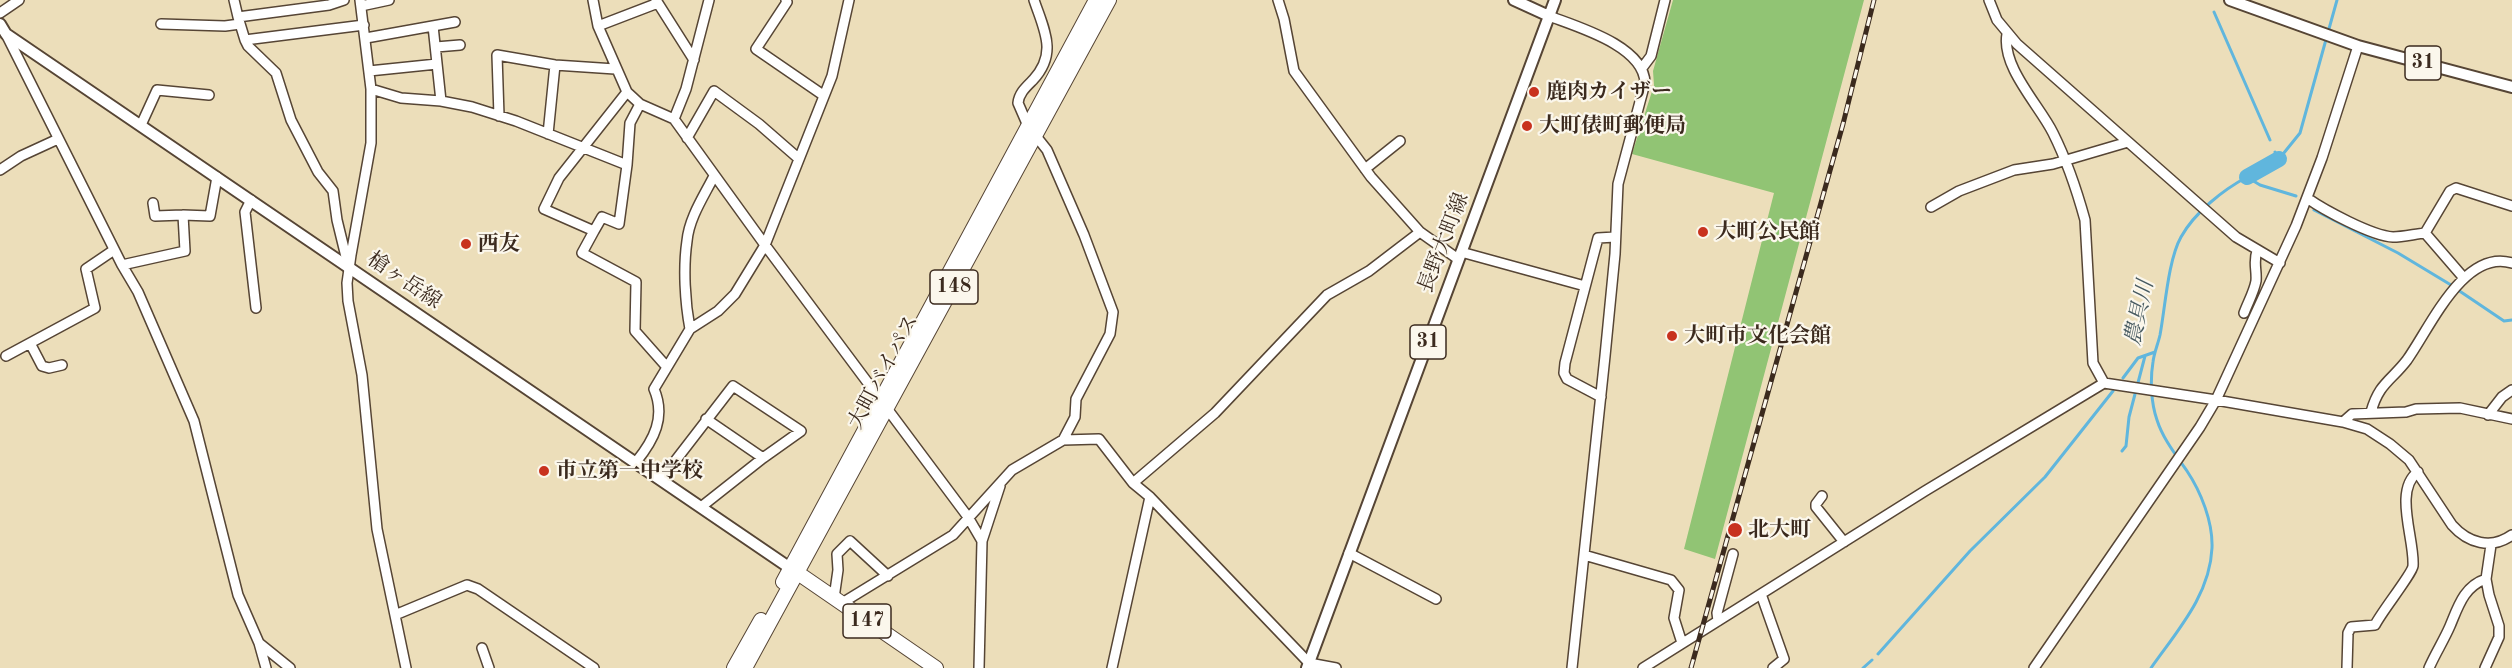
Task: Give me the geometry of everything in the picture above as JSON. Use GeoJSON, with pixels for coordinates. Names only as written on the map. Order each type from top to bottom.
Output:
{"type":"FeatureCollection","features":[{"type":"Feature","properties":{"kind":"highway","name":"大町バイパス"},"geometry":{"type":"LineString","coordinates":[[1032,130],[1096,0]]}},
{"type":"Feature","properties":{"kind":"highway","name":"大町バイパス"},"geometry":{"type":"LineString","coordinates":[[794,571],[1032,130],[1109,0]]}},
{"type":"Feature","properties":{"kind":"highway","name":"147"},"geometry":{"type":"LineString","coordinates":[[794,571],[936,668]]}},
{"type":"Feature","properties":{"kind":"highway"},"geometry":{"type":"LineString","coordinates":[[734,668],[794,571]]}},
{"type":"Feature","properties":{"kind":"highway"},"geometry":{"type":"LineString","coordinates":[[745,668],[794,571]]}},
{"type":"Feature","properties":{"kind":"main road"},"geometry":{"type":"LineString","coordinates":[[1514,0],[1549,16]]}},
{"type":"Feature","properties":{"kind":"main road","name":"長野大町線"},"geometry":{"type":"LineString","coordinates":[[1308,666],[1555,0]]}},
{"type":"Feature","properties":{"kind":"main road","name":"31"},"geometry":{"type":"LineString","coordinates":[[2230,0],[2358,46],[2512,87]]}},
{"type":"Feature","properties":{"kind":"main road","name":"槍ヶ岳線"},"geometry":{"type":"LineString","coordinates":[[0,24],[6,34],[662,478],[794,571]]}},
{"type":"Feature","properties":{"kind":"street"},"geometry":{"type":"LineString","coordinates":[[0,13],[19,0]]}},
{"type":"Feature","properties":{"kind":"street"},"geometry":{"type":"LineString","coordinates":[[234,0],[244,40],[276,73],[291,120],[318,172],[333,191],[343,250],[349,268]]}},
{"type":"Feature","properties":{"kind":"street"},"geometry":{"type":"LineString","coordinates":[[161,24],[225,26],[239,21],[329,5],[344,0]]}},
{"type":"Feature","properties":{"kind":"street"},"geometry":{"type":"LineString","coordinates":[[389,0],[361,3],[371,89],[371,142],[349,268],[348,301],[362,375],[377,529],[406,668]]}},
{"type":"Feature","properties":{"kind":"street"},"geometry":{"type":"LineString","coordinates":[[593,0],[598,26],[627,92],[640,104],[674,118],[714,176],[968,517],[982,541]]}},
{"type":"Feature","properties":{"kind":"street"},"geometry":{"type":"LineString","coordinates":[[674,118],[686,89],[709,0]]}},
{"type":"Feature","properties":{"kind":"street"},"geometry":{"type":"LineString","coordinates":[[786,0],[787,3],[756,49],[823,95]]}},
{"type":"Feature","properties":{"kind":"street"},"geometry":{"type":"LineString","coordinates":[[636,462],[653,441],[660,403],[654,389],[666,366],[690,329],[718,311],[735,294],[765,245],[832,76],[849,0]]}},
{"type":"Feature","properties":{"kind":"street"},"geometry":{"type":"LineString","coordinates":[[1034,0],[1046,34],[1048,51],[1044,65],[1018,97],[1018,104],[1032,130],[1047,150],[1108,293],[1113,312],[1110,334],[1077,399],[1075,417],[1063,440]]}},
{"type":"Feature","properties":{"kind":"street"},"geometry":{"type":"LineString","coordinates":[[1278,0],[1284,18],[1294,71],[1365,169],[1420,232],[1460,255],[1585,286]]}},
{"type":"Feature","properties":{"kind":"street"},"geometry":{"type":"LineString","coordinates":[[1642,68],[1651,56],[1665,0]]}},
{"type":"Feature","properties":{"kind":"street"},"geometry":{"type":"LineString","coordinates":[[1989,0],[1997,20],[2007,34],[2236,237],[2280,263]]}},
{"type":"Feature","properties":{"kind":"street"},"geometry":{"type":"LineString","coordinates":[[598,26],[657,1],[694,60]]}},
{"type":"Feature","properties":{"kind":"street"},"geometry":{"type":"LineString","coordinates":[[1549,16],[1605,38],[1629,54],[1642,68],[1645,83],[1618,184],[1601,397],[1572,668]]}},
{"type":"Feature","properties":{"kind":"street"},"geometry":{"type":"LineString","coordinates":[[366,38],[455,22]]}},
{"type":"Feature","properties":{"kind":"street"},"geometry":{"type":"LineString","coordinates":[[244,40],[364,25]]}},
{"type":"Feature","properties":{"kind":"street"},"geometry":{"type":"LineString","coordinates":[[433,26],[441,101]]}},
{"type":"Feature","properties":{"kind":"street"},"geometry":{"type":"LineString","coordinates":[[6,34],[114,250],[138,292],[194,421],[238,595],[259,643],[266,668]]}},
{"type":"Feature","properties":{"kind":"street"},"geometry":{"type":"LineString","coordinates":[[2007,34],[2007,47],[2012,63],[2029,96],[2053,132],[2085,220],[2093,363],[2104,383]]}},
{"type":"Feature","properties":{"kind":"street"},"geometry":{"type":"LineString","coordinates":[[436,47],[460,45]]}},
{"type":"Feature","properties":{"kind":"street"},"geometry":{"type":"LineString","coordinates":[[2034,668],[2184,451],[2216,400],[2280,263],[2307,198],[2358,46]]}},
{"type":"Feature","properties":{"kind":"street"},"geometry":{"type":"LineString","coordinates":[[499,116],[497,55],[555,65],[615,69]]}},
{"type":"Feature","properties":{"kind":"street"},"geometry":{"type":"LineString","coordinates":[[369,71],[437,64]]}},
{"type":"Feature","properties":{"kind":"street"},"geometry":{"type":"LineString","coordinates":[[548,134],[555,65]]}},
{"type":"Feature","properties":{"kind":"street"},"geometry":{"type":"LineString","coordinates":[[371,89],[401,98],[441,101],[499,116],[583,146],[627,165]]}},
{"type":"Feature","properties":{"kind":"street"},"geometry":{"type":"LineString","coordinates":[[141,125],[157,90],[208,95]]}},
{"type":"Feature","properties":{"kind":"street"},"geometry":{"type":"LineString","coordinates":[[687,138],[714,91],[759,124],[798,158]]}},
{"type":"Feature","properties":{"kind":"street"},"geometry":{"type":"LineString","coordinates":[[594,231],[544,209],[559,178],[627,92]]}},
{"type":"Feature","properties":{"kind":"street"},"geometry":{"type":"LineString","coordinates":[[640,104],[630,123],[619,224],[602,217],[582,253],[636,282],[635,331],[666,366]]}},
{"type":"Feature","properties":{"kind":"street"},"geometry":{"type":"LineString","coordinates":[[0,170],[21,156],[58,138]]}},
{"type":"Feature","properties":{"kind":"street"},"geometry":{"type":"LineString","coordinates":[[1365,169],[1400,141]]}},
{"type":"Feature","properties":{"kind":"street"},"geometry":{"type":"LineString","coordinates":[[1931,207],[1983,181],[2014,170],[2041,166],[2128,142]]}},
{"type":"Feature","properties":{"kind":"street"},"geometry":{"type":"LineString","coordinates":[[690,329],[684,298],[687,239],[696,211],[714,176]]}},
{"type":"Feature","properties":{"kind":"street"},"geometry":{"type":"LineString","coordinates":[[153,203],[154,216],[210,216],[217,177]]}},
{"type":"Feature","properties":{"kind":"street"},"geometry":{"type":"LineString","coordinates":[[2425,233],[2452,188],[2512,206]]}},
{"type":"Feature","properties":{"kind":"street"},"geometry":{"type":"LineString","coordinates":[[2307,198],[2318,206],[2375,232],[2392,237],[2425,233]]}},
{"type":"Feature","properties":{"kind":"street"},"geometry":{"type":"LineString","coordinates":[[251,200],[246,212],[256,308]]}},
{"type":"Feature","properties":{"kind":"street"},"geometry":{"type":"LineString","coordinates":[[122,265],[185,251],[183,216]]}},
{"type":"Feature","properties":{"kind":"street"},"geometry":{"type":"LineString","coordinates":[[1133,483],[1215,413],[1327,295],[1369,271],[1420,232]]}},
{"type":"Feature","properties":{"kind":"street"},"geometry":{"type":"LineString","coordinates":[[2425,233],[2463,277]]}},
{"type":"Feature","properties":{"kind":"street"},"geometry":{"type":"LineString","coordinates":[[1601,397],[1567,378],[1564,373],[1598,238],[1615,237]]}},
{"type":"Feature","properties":{"kind":"street"},"geometry":{"type":"LineString","coordinates":[[6,356],[95,308],[86,269],[114,250]]}},
{"type":"Feature","properties":{"kind":"street"},"geometry":{"type":"LineString","coordinates":[[2244,313],[2254,289],[2256,273],[2254,258],[2257,251]]}},
{"type":"Feature","properties":{"kind":"street"},"geometry":{"type":"LineString","coordinates":[[2372,412],[2382,386],[2408,358],[2463,277],[2494,261],[2512,263]]}},
{"type":"Feature","properties":{"kind":"street"},"geometry":{"type":"LineString","coordinates":[[30,343],[42,366],[50,368],[62,365]]}},
{"type":"Feature","properties":{"kind":"street"},"geometry":{"type":"LineString","coordinates":[[1643,668],[2104,383],[2343,422],[2377,434],[2401,451],[2460,534],[2470,540],[2491,545],[2504,541],[2512,535]]}},
{"type":"Feature","properties":{"kind":"street"},"geometry":{"type":"LineString","coordinates":[[662,478],[733,386],[801,431],[701,507]]}},
{"type":"Feature","properties":{"kind":"street"},"geometry":{"type":"LineString","coordinates":[[2488,415],[2502,397],[2512,390]]}},
{"type":"Feature","properties":{"kind":"street"},"geometry":{"type":"LineString","coordinates":[[2343,422],[2352,414],[2446,408],[2460,408],[2512,420]]}},
{"type":"Feature","properties":{"kind":"street"},"geometry":{"type":"LineString","coordinates":[[706,419],[763,458]]}},
{"type":"Feature","properties":{"kind":"street"},"geometry":{"type":"LineString","coordinates":[[888,576],[850,541],[837,554],[838,601],[888,576],[953,535],[1012,470],[1063,440],[1099,439],[1133,483],[1150,497],[1308,666],[1336,668]]}},
{"type":"Feature","properties":{"kind":"street"},"geometry":{"type":"LineString","coordinates":[[2347,668],[2348,633],[2351,627],[2375,625],[2390,599],[2412,573],[2413,556],[2408,526],[2406,489],[2410,480],[2418,472]]}},
{"type":"Feature","properties":{"kind":"street"},"geometry":{"type":"LineString","coordinates":[[979,668],[982,541],[1000,484]]}},
{"type":"Feature","properties":{"kind":"street"},"geometry":{"type":"LineString","coordinates":[[1822,496],[1816,507],[1844,542]]}},
{"type":"Feature","properties":{"kind":"street"},"geometry":{"type":"LineString","coordinates":[[1112,668],[1150,497]]}},
{"type":"Feature","properties":{"kind":"street"},"geometry":{"type":"LineString","coordinates":[[2485,668],[2499,638],[2499,626],[2486,579],[2491,545]]}},
{"type":"Feature","properties":{"kind":"street"},"geometry":{"type":"LineString","coordinates":[[1349,552],[1436,599]]}},
{"type":"Feature","properties":{"kind":"street"},"geometry":{"type":"LineString","coordinates":[[1718,621],[1733,554]]}},
{"type":"Feature","properties":{"kind":"street"},"geometry":{"type":"LineString","coordinates":[[1584,555],[1671,580],[1676,584],[1679,590],[1674,618],[1682,643]]}},
{"type":"Feature","properties":{"kind":"street"},"geometry":{"type":"LineString","coordinates":[[2428,668],[2451,626],[2460,601],[2486,579]]}},
{"type":"Feature","properties":{"kind":"street"},"geometry":{"type":"LineString","coordinates":[[395,615],[467,585],[478,590],[594,668]]}},
{"type":"Feature","properties":{"kind":"street"},"geometry":{"type":"LineString","coordinates":[[1761,594],[1784,659],[1773,668]]}},
{"type":"Feature","properties":{"kind":"street"},"geometry":{"type":"LineString","coordinates":[[259,643],[290,668]]}},
{"type":"Feature","properties":{"kind":"street"},"geometry":{"type":"LineString","coordinates":[[482,648],[489,668]]}},
{"type":"Feature","properties":{"kind":"green space"},"geometry":{"type":"Polygon","coordinates":[[[1673,0],[1864,0],[1715,559],[1684,549],[1774,193],[1632,154],[1654,85],[1653,71],[1673,0]]]}},
{"type":"Feature","properties":{"kind":"waterway","name":"農具川"},"geometry":{"type":"LineString","coordinates":[[2275,152],[2279,159],[2300,133],[2337,0]]}},
{"type":"Feature","properties":{"kind":"waterway"},"geometry":{"type":"LineString","coordinates":[[2214,12],[2270,140]]}},
{"type":"Feature","properties":{"kind":"waterway","name":"農具川"},"geometry":{"type":"LineString","coordinates":[[2247,177],[2279,159]]}},
{"type":"Feature","properties":{"kind":"waterway","name":"農具川"},"geometry":{"type":"LineString","coordinates":[[2151,668],[2199,597],[2210,565],[2212,548],[2208,518],[2201,498],[2192,479],[2163,434],[2152,399],[2154,355],[2160,335],[2173,258],[2181,237],[2202,210],[2219,195],[2247,177],[2260,185],[2296,196]]}},
{"type":"Feature","properties":{"kind":"waterway"},"geometry":{"type":"LineString","coordinates":[[2314,210],[2398,253],[2451,285]]}},
{"type":"Feature","properties":{"kind":"waterway"},"geometry":{"type":"LineString","coordinates":[[2458,290],[2504,321],[2512,320]]}},
{"type":"Feature","properties":{"kind":"waterway"},"geometry":{"type":"LineString","coordinates":[[2123,378],[2138,358],[2155,352]]}},
{"type":"Feature","properties":{"kind":"waterway"},"geometry":{"type":"LineString","coordinates":[[2122,451],[2126,446],[2129,417],[2145,356]]}},
{"type":"Feature","properties":{"kind":"waterway"},"geometry":{"type":"LineString","coordinates":[[1878,654],[1970,551],[2045,477],[2113,391]]}},
{"type":"Feature","properties":{"kind":"waterway"},"geometry":{"type":"LineString","coordinates":[[1863,668],[1872,660]]}},
{"type":"Feature","properties":{"kind":"railway"},"geometry":{"type":"LineString","coordinates":[[1691,668],[1843,124],[1874,0]]}},
{"type":"Feature","properties":{"kind":"place","name":"鹿肉カイザー"},"geometry":{"type":"Point","coordinates":[1534,92]}},
{"type":"Feature","properties":{"kind":"place","name":"大町俵町郵便局"},"geometry":{"type":"Point","coordinates":[1527,126]}},
{"type":"Feature","properties":{"kind":"place","name":"大町公民館"},"geometry":{"type":"Point","coordinates":[1703,232]}},
{"type":"Feature","properties":{"kind":"place","name":"西友"},"geometry":{"type":"Point","coordinates":[466,244]}},
{"type":"Feature","properties":{"kind":"place","name":"大町市文化会館"},"geometry":{"type":"Point","coordinates":[1672,336]}},
{"type":"Feature","properties":{"kind":"place","name":"市立第一中学校"},"geometry":{"type":"Point","coordinates":[544,471]}},
{"type":"Feature","properties":{"kind":"place","name":"北大町"},"geometry":{"type":"Point","coordinates":[1735,530]}}]}
